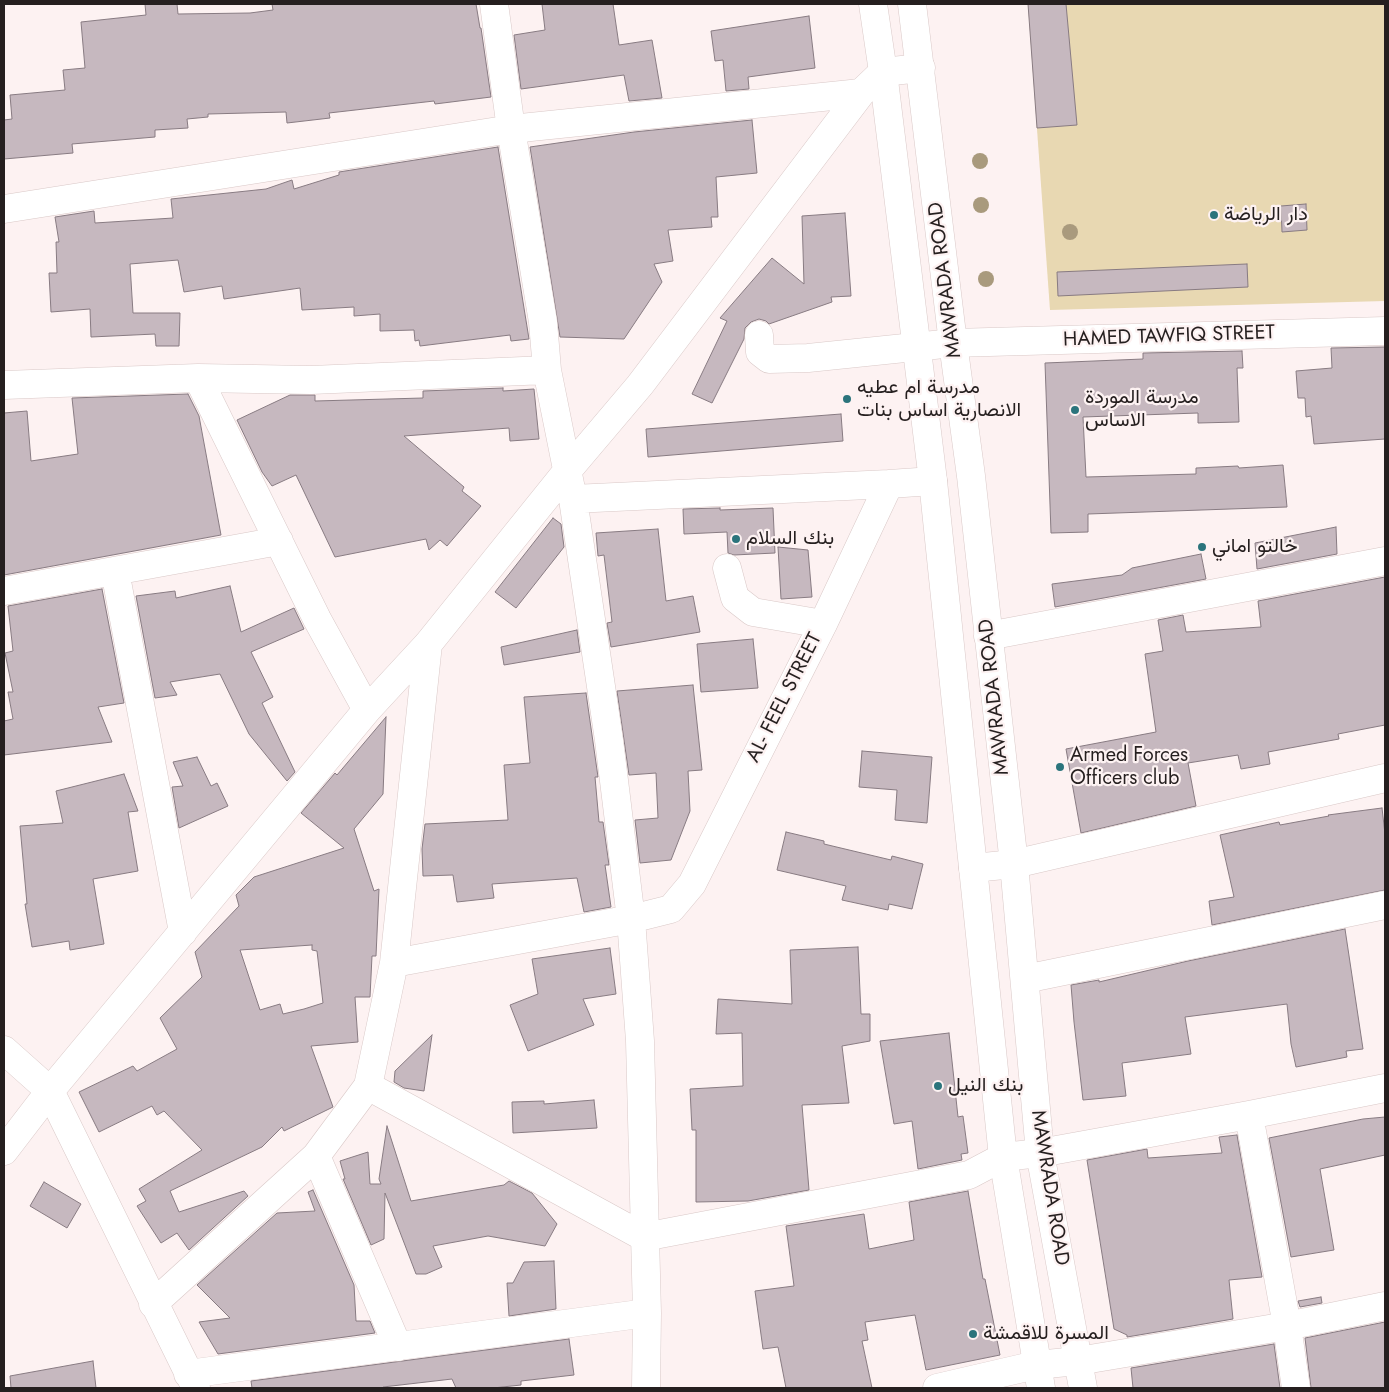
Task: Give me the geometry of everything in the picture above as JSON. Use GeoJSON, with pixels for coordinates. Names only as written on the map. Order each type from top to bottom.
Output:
{"type":"FeatureCollection","features":[{"type":"Feature","properties":{"kind":"street"},"geometry":{"type":"LineString","coordinates":[[494,4],[511,129],[543,322],[547,370],[573,499],[609,740],[631,919],[640,1041],[647,1313],[646,1388]]}},
{"type":"Feature","properties":{"kind":"street","name":"MAWRADA ROAD"},"geometry":{"type":"LineString","coordinates":[[873,4],[933,481],[1003,1157],[1038,1377]]}},
{"type":"Feature","properties":{"kind":"street","name":"MAWRADA ROAD"},"geometry":{"type":"LineString","coordinates":[[912,4],[971,476],[1014,864],[1040,1153],[1083,1388]]}},
{"type":"Feature","properties":{"kind":"street"},"geometry":{"type":"LineString","coordinates":[[4,1151],[50,1092],[367,710],[428,644],[568,470],[640,385],[861,93],[883,72],[921,68]]}},
{"type":"Feature","properties":{"kind":"street"},"geometry":{"type":"LineString","coordinates":[[4,209],[511,129],[861,93]]}},
{"type":"Feature","properties":{"kind":"street","name":"HAMED TAWFIQ STREET"},"geometry":{"type":"LineString","coordinates":[[759,335],[760,352],[769,359],[808,358],[953,343],[1385,330]]}},
{"type":"Feature","properties":{"kind":"street"},"geometry":{"type":"LineString","coordinates":[[4,385],[198,378],[311,380],[547,370]]}},
{"type":"Feature","properties":{"kind":"street"},"geometry":{"type":"LineString","coordinates":[[198,378],[317,619],[367,710]]}},
{"type":"Feature","properties":{"kind":"street"},"geometry":{"type":"LineString","coordinates":[[573,499],[933,481]]}},
{"type":"Feature","properties":{"kind":"street","name":"AL- FEEL STREET"},"geometry":{"type":"LineString","coordinates":[[394,963],[631,919],[670,909],[692,884],[823,624],[889,484]]}},
{"type":"Feature","properties":{"kind":"street"},"geometry":{"type":"LineString","coordinates":[[4,591],[279,541]]}},
{"type":"Feature","properties":{"kind":"street"},"geometry":{"type":"LineString","coordinates":[[988,636],[1385,561]]}},
{"type":"Feature","properties":{"kind":"street"},"geometry":{"type":"LineString","coordinates":[[727,568],[734,598],[753,612],[823,624]]}},
{"type":"Feature","properties":{"kind":"street"},"geometry":{"type":"LineString","coordinates":[[115,571],[183,932]]}},
{"type":"Feature","properties":{"kind":"street"},"geometry":{"type":"LineString","coordinates":[[153,1304],[316,1156],[368,1086],[394,963],[428,644]]}},
{"type":"Feature","properties":{"kind":"street"},"geometry":{"type":"LineString","coordinates":[[973,868],[1014,864],[1385,778]]}},
{"type":"Feature","properties":{"kind":"street"},"geometry":{"type":"LineString","coordinates":[[1025,979],[1385,905]]}},
{"type":"Feature","properties":{"kind":"street"},"geometry":{"type":"LineString","coordinates":[[4,1050],[50,1092],[192,1381],[398,1347],[647,1313]]}},
{"type":"Feature","properties":{"kind":"street"},"geometry":{"type":"LineString","coordinates":[[368,1086],[644,1237],[970,1174],[1003,1157],[1040,1153],[1385,1088]]}},
{"type":"Feature","properties":{"kind":"street"},"geometry":{"type":"LineString","coordinates":[[1248,1115],[1287,1326],[1296,1388]]}},
{"type":"Feature","properties":{"kind":"street"},"geometry":{"type":"LineString","coordinates":[[316,1156],[398,1347]]}},
{"type":"Feature","properties":{"kind":"street"},"geometry":{"type":"LineString","coordinates":[[937,1388],[1038,1377],[1078,1361],[1287,1326],[1385,1306]]}},
{"type":"Feature","properties":{"kind":"shaded area","name":"دار الرياضة"},"geometry":{"type":"Polygon","coordinates":[[[1028,4],[1385,4],[1385,301],[1050,310],[1028,4]]]}},
{"type":"Feature","properties":{"kind":"building"},"geometry":{"type":"Polygon","coordinates":[[[145,4],[177,4],[178,14],[250,13],[273,10],[272,4],[476,4],[491,97],[435,104],[434,101],[329,113],[330,118],[287,123],[286,112],[208,114],[208,117],[187,119],[188,128],[155,130],[155,137],[72,144],[73,153],[4,159],[4,120],[12,119],[10,95],[65,90],[63,70],[85,68],[81,22],[146,15],[145,4]]]}},
{"type":"Feature","properties":{"kind":"building"},"geometry":{"type":"Polygon","coordinates":[[[542,4],[613,4],[619,45],[652,40],[662,98],[629,101],[624,75],[521,89],[514,35],[545,30],[542,4]]]}},
{"type":"Feature","properties":{"kind":"building"},"geometry":{"type":"Polygon","coordinates":[[[1028,4],[1066,4],[1077,125],[1037,128],[1028,4]]]}},
{"type":"Feature","properties":{"kind":"building"},"geometry":{"type":"Polygon","coordinates":[[[809,16],[815,68],[748,77],[749,89],[726,91],[723,60],[715,61],[711,31],[809,16]]]}},
{"type":"Feature","properties":{"kind":"building"},"geometry":{"type":"Polygon","coordinates":[[[752,120],[757,173],[716,177],[718,217],[711,217],[712,227],[668,230],[673,261],[654,264],[662,282],[624,339],[560,337],[530,147],[634,132],[752,120]]]}},
{"type":"Feature","properties":{"kind":"building"},"geometry":{"type":"Polygon","coordinates":[[[498,147],[529,339],[511,341],[510,335],[420,346],[419,340],[415,341],[414,330],[380,331],[380,314],[354,316],[354,307],[302,310],[300,288],[224,299],[222,286],[184,292],[178,260],[130,264],[133,313],[180,313],[179,346],[156,346],[155,334],[91,337],[90,309],[51,312],[49,273],[57,273],[56,242],[59,242],[55,217],[94,211],[95,223],[173,218],[171,199],[266,189],[292,180],[294,189],[339,175],[339,172],[498,147]]]}},
{"type":"Feature","properties":{"kind":"building"},"geometry":{"type":"Polygon","coordinates":[[[1306,204],[1307,230],[1282,232],[1281,206],[1306,204]]]}},
{"type":"Feature","properties":{"kind":"building"},"geometry":{"type":"Polygon","coordinates":[[[845,213],[851,296],[831,297],[832,302],[769,324],[759,319],[751,322],[745,328],[744,339],[712,403],[692,394],[727,321],[720,318],[772,258],[804,284],[802,216],[845,213]]]}},
{"type":"Feature","properties":{"kind":"building"},"geometry":{"type":"Polygon","coordinates":[[[1247,264],[1248,287],[1058,296],[1057,272],[1247,264]]]}},
{"type":"Feature","properties":{"kind":"building"},"geometry":{"type":"Polygon","coordinates":[[[1385,347],[1385,439],[1314,444],[1311,416],[1306,417],[1305,398],[1298,398],[1296,371],[1332,368],[1331,348],[1385,347]]]}},
{"type":"Feature","properties":{"kind":"building"},"geometry":{"type":"Polygon","coordinates":[[[1242,351],[1243,368],[1237,368],[1239,422],[1198,423],[1198,413],[1083,417],[1086,477],[1196,474],[1196,468],[1283,465],[1287,507],[1088,514],[1088,532],[1051,533],[1045,363],[1143,359],[1143,353],[1242,351]]]}},
{"type":"Feature","properties":{"kind":"building"},"geometry":{"type":"Polygon","coordinates":[[[503,388],[503,391],[534,389],[539,439],[510,441],[509,428],[404,436],[464,487],[462,491],[481,506],[447,546],[440,540],[429,550],[426,539],[335,557],[296,475],[272,486],[262,472],[237,420],[290,395],[315,395],[315,401],[423,398],[423,391],[503,388]]]}},
{"type":"Feature","properties":{"kind":"building"},"geometry":{"type":"Polygon","coordinates":[[[188,394],[199,416],[221,535],[4,575],[4,413],[27,411],[31,461],[78,454],[72,398],[188,394]]]}},
{"type":"Feature","properties":{"kind":"building"},"geometry":{"type":"Polygon","coordinates":[[[841,414],[843,441],[648,457],[646,429],[841,414]]]}},
{"type":"Feature","properties":{"kind":"building"},"geometry":{"type":"Polygon","coordinates":[[[720,508],[720,510],[773,508],[775,553],[734,555],[728,553],[727,532],[684,534],[683,509],[720,508]]]}},
{"type":"Feature","properties":{"kind":"building"},"geometry":{"type":"Polygon","coordinates":[[[553,518],[561,524],[564,547],[516,608],[495,592],[553,518]]]}},
{"type":"Feature","properties":{"kind":"building"},"geometry":{"type":"Polygon","coordinates":[[[1336,527],[1337,554],[1257,569],[1255,543],[1336,527]]]}},
{"type":"Feature","properties":{"kind":"building"},"geometry":{"type":"Polygon","coordinates":[[[658,529],[666,601],[693,596],[700,632],[611,647],[607,623],[612,622],[604,555],[598,556],[596,533],[658,529]]]}},
{"type":"Feature","properties":{"kind":"building"},"geometry":{"type":"Polygon","coordinates":[[[778,547],[808,550],[812,597],[781,599],[778,547]]]}},
{"type":"Feature","properties":{"kind":"building"},"geometry":{"type":"Polygon","coordinates":[[[1201,554],[1206,579],[1055,607],[1052,584],[1122,575],[1132,568],[1201,554]]]}},
{"type":"Feature","properties":{"kind":"building"},"geometry":{"type":"Polygon","coordinates":[[[1385,577],[1385,725],[1338,734],[1339,739],[1268,752],[1270,764],[1241,769],[1238,755],[1188,763],[1196,806],[1081,833],[1066,749],[1156,732],[1145,654],[1163,651],[1158,620],[1183,615],[1186,632],[1261,627],[1258,601],[1385,577]]]}},
{"type":"Feature","properties":{"kind":"building"},"geometry":{"type":"Polygon","coordinates":[[[230,586],[241,632],[294,608],[304,629],[251,652],[273,697],[262,703],[295,772],[287,781],[249,734],[220,674],[170,682],[177,695],[155,698],[136,596],[175,591],[176,598],[230,586]]]}},
{"type":"Feature","properties":{"kind":"building"},"geometry":{"type":"Polygon","coordinates":[[[102,589],[124,703],[98,707],[112,742],[4,755],[4,721],[13,719],[8,692],[13,692],[5,653],[13,651],[8,606],[102,589]]]}},
{"type":"Feature","properties":{"kind":"building"},"geometry":{"type":"Polygon","coordinates":[[[577,630],[580,652],[504,665],[501,647],[577,630]]]}},
{"type":"Feature","properties":{"kind":"building"},"geometry":{"type":"Polygon","coordinates":[[[753,639],[758,688],[701,692],[697,644],[753,639]]]}},
{"type":"Feature","properties":{"kind":"building"},"geometry":{"type":"Polygon","coordinates":[[[693,685],[702,770],[688,771],[690,811],[671,860],[640,863],[635,820],[658,818],[656,773],[629,775],[617,691],[693,685]]]}},
{"type":"Feature","properties":{"kind":"building"},"geometry":{"type":"Polygon","coordinates":[[[586,693],[598,777],[595,777],[599,822],[603,822],[609,865],[605,865],[611,907],[584,912],[577,878],[492,884],[494,898],[457,902],[453,875],[423,876],[422,849],[425,824],[508,820],[504,765],[530,763],[524,697],[586,693]]]}},
{"type":"Feature","properties":{"kind":"building"},"geometry":{"type":"Polygon","coordinates":[[[386,717],[383,794],[354,829],[374,891],[379,889],[376,956],[372,956],[370,997],[355,997],[358,1042],[311,1046],[333,1107],[284,1131],[282,1127],[262,1147],[170,1191],[179,1212],[244,1191],[248,1196],[189,1250],[177,1233],[161,1243],[137,1206],[146,1201],[139,1189],[202,1150],[164,1111],[157,1115],[152,1106],[99,1132],[79,1092],[133,1066],[137,1071],[177,1049],[160,1018],[202,977],[195,952],[239,906],[236,895],[254,877],[344,848],[301,813],[335,773],[337,775],[386,717]],[[312,945],[240,950],[260,1010],[280,1004],[283,1014],[323,1003],[317,951],[312,950],[312,945]]]}},
{"type":"Feature","properties":{"kind":"building"},"geometry":{"type":"Polygon","coordinates":[[[862,751],[932,757],[927,823],[895,820],[897,790],[859,787],[862,751]]]}},
{"type":"Feature","properties":{"kind":"building"},"geometry":{"type":"Polygon","coordinates":[[[197,757],[211,786],[217,783],[228,806],[179,828],[172,787],[183,786],[173,762],[197,757]]]}},
{"type":"Feature","properties":{"kind":"building"},"geometry":{"type":"Polygon","coordinates":[[[124,774],[138,811],[128,812],[138,871],[93,879],[104,944],[70,950],[69,941],[32,947],[25,904],[27,904],[20,826],[63,823],[56,791],[124,774]]]}},
{"type":"Feature","properties":{"kind":"building"},"geometry":{"type":"Polygon","coordinates":[[[1382,808],[1385,834],[1385,890],[1212,925],[1209,901],[1234,897],[1220,835],[1279,822],[1280,825],[1328,815],[1382,808]]]}},
{"type":"Feature","properties":{"kind":"building"},"geometry":{"type":"Polygon","coordinates":[[[786,832],[824,841],[824,844],[891,860],[892,856],[923,864],[912,909],[889,904],[888,910],[842,900],[846,886],[777,870],[786,832]]]}},
{"type":"Feature","properties":{"kind":"building"},"geometry":{"type":"Polygon","coordinates":[[[1345,929],[1363,1049],[1346,1051],[1347,1057],[1296,1067],[1291,1044],[1287,1004],[1185,1017],[1191,1054],[1122,1063],[1126,1096],[1083,1100],[1071,985],[1099,980],[1099,982],[1188,961],[1345,929]]]}},
{"type":"Feature","properties":{"kind":"building"},"geometry":{"type":"Polygon","coordinates":[[[858,947],[861,1014],[870,1014],[870,1041],[842,1046],[849,1103],[802,1105],[809,1190],[748,1201],[696,1202],[696,1130],[692,1130],[690,1089],[743,1086],[742,1033],[716,1034],[718,999],[792,1004],[790,950],[858,947]]]}},
{"type":"Feature","properties":{"kind":"building"},"geometry":{"type":"Polygon","coordinates":[[[610,948],[616,994],[583,999],[594,1025],[528,1051],[510,1005],[538,994],[532,959],[610,948]]]}},
{"type":"Feature","properties":{"kind":"building"},"geometry":{"type":"Polygon","coordinates":[[[949,1033],[958,1117],[963,1116],[968,1153],[961,1154],[962,1160],[918,1169],[912,1121],[894,1124],[880,1041],[949,1033]]]}},
{"type":"Feature","properties":{"kind":"building"},"geometry":{"type":"Polygon","coordinates":[[[432,1035],[424,1091],[404,1088],[394,1082],[395,1071],[432,1035]]]}},
{"type":"Feature","properties":{"kind":"building"},"geometry":{"type":"Polygon","coordinates":[[[594,1100],[597,1128],[513,1133],[512,1102],[544,1101],[544,1104],[594,1100]]]}},
{"type":"Feature","properties":{"kind":"building"},"geometry":{"type":"Polygon","coordinates":[[[1385,1117],[1385,1155],[1320,1169],[1334,1250],[1291,1257],[1269,1138],[1363,1119],[1385,1117]]]}},
{"type":"Feature","properties":{"kind":"building"},"geometry":{"type":"Polygon","coordinates":[[[387,1126],[411,1201],[504,1185],[509,1181],[532,1193],[557,1224],[545,1246],[488,1236],[433,1246],[442,1267],[426,1274],[416,1274],[385,1193],[384,1239],[371,1245],[343,1179],[345,1179],[340,1161],[368,1152],[370,1184],[381,1184],[379,1179],[387,1126]]]}},
{"type":"Feature","properties":{"kind":"building"},"geometry":{"type":"Polygon","coordinates":[[[1237,1135],[1262,1277],[1229,1280],[1233,1319],[1127,1337],[1127,1335],[1114,1329],[1087,1160],[1147,1149],[1148,1158],[1222,1153],[1219,1137],[1237,1135]]]}},
{"type":"Feature","properties":{"kind":"building"},"geometry":{"type":"Polygon","coordinates":[[[44,1182],[81,1204],[67,1228],[30,1206],[44,1182]]]}},
{"type":"Feature","properties":{"kind":"building"},"geometry":{"type":"Polygon","coordinates":[[[313,1190],[354,1285],[356,1321],[370,1321],[375,1333],[218,1354],[199,1322],[230,1318],[197,1285],[277,1213],[315,1211],[308,1192],[313,1190]]]}},
{"type":"Feature","properties":{"kind":"building"},"geometry":{"type":"Polygon","coordinates":[[[968,1191],[983,1279],[985,1279],[1000,1355],[926,1370],[915,1315],[865,1322],[868,1340],[862,1341],[872,1388],[786,1388],[778,1347],[763,1349],[755,1291],[794,1286],[786,1226],[864,1214],[869,1249],[914,1240],[909,1202],[968,1191]]]}},
{"type":"Feature","properties":{"kind":"building"},"geometry":{"type":"Polygon","coordinates":[[[554,1261],[556,1309],[509,1316],[507,1283],[513,1283],[524,1262],[554,1261]]]}},
{"type":"Feature","properties":{"kind":"building"},"geometry":{"type":"Polygon","coordinates":[[[1321,1297],[1322,1303],[1300,1307],[1298,1301],[1321,1297]]]}},
{"type":"Feature","properties":{"kind":"building"},"geometry":{"type":"Polygon","coordinates":[[[1385,1322],[1385,1388],[1311,1388],[1305,1338],[1385,1322]]]}},
{"type":"Feature","properties":{"kind":"building"},"geometry":{"type":"Polygon","coordinates":[[[569,1339],[574,1375],[521,1381],[521,1385],[493,1388],[456,1388],[452,1379],[383,1388],[252,1388],[251,1381],[569,1339]]]}},
{"type":"Feature","properties":{"kind":"building"},"geometry":{"type":"Polygon","coordinates":[[[1274,1344],[1280,1388],[1133,1388],[1131,1368],[1274,1344]]]}},
{"type":"Feature","properties":{"kind":"building"},"geometry":{"type":"Polygon","coordinates":[[[93,1361],[96,1388],[11,1388],[10,1376],[93,1361]]]}},
{"type":"Feature","properties":{"kind":"place","name":"دار الرياضة"},"geometry":{"type":"Point","coordinates":[1214,215]}},
{"type":"Feature","properties":{"kind":"place","name":"مدرسة ام عطيه الانصارية اساس بنات"},"geometry":{"type":"Point","coordinates":[847,399]}},
{"type":"Feature","properties":{"kind":"place","name":"مدرسة الموردة الاساس"},"geometry":{"type":"Point","coordinates":[1075,410]}},
{"type":"Feature","properties":{"kind":"place","name":"بنك السلام"},"geometry":{"type":"Point","coordinates":[736,539]}},
{"type":"Feature","properties":{"kind":"place","name":"خالتو اماني"},"geometry":{"type":"Point","coordinates":[1202,547]}},
{"type":"Feature","properties":{"kind":"place","name":"Armed Forces Officers club"},"geometry":{"type":"Point","coordinates":[1060,767]}},
{"type":"Feature","properties":{"kind":"place","name":"بنك النيل"},"geometry":{"type":"Point","coordinates":[938,1086]}},
{"type":"Feature","properties":{"kind":"place","name":"المسرة للاقمشة"},"geometry":{"type":"Point","coordinates":[973,1334]}}]}
